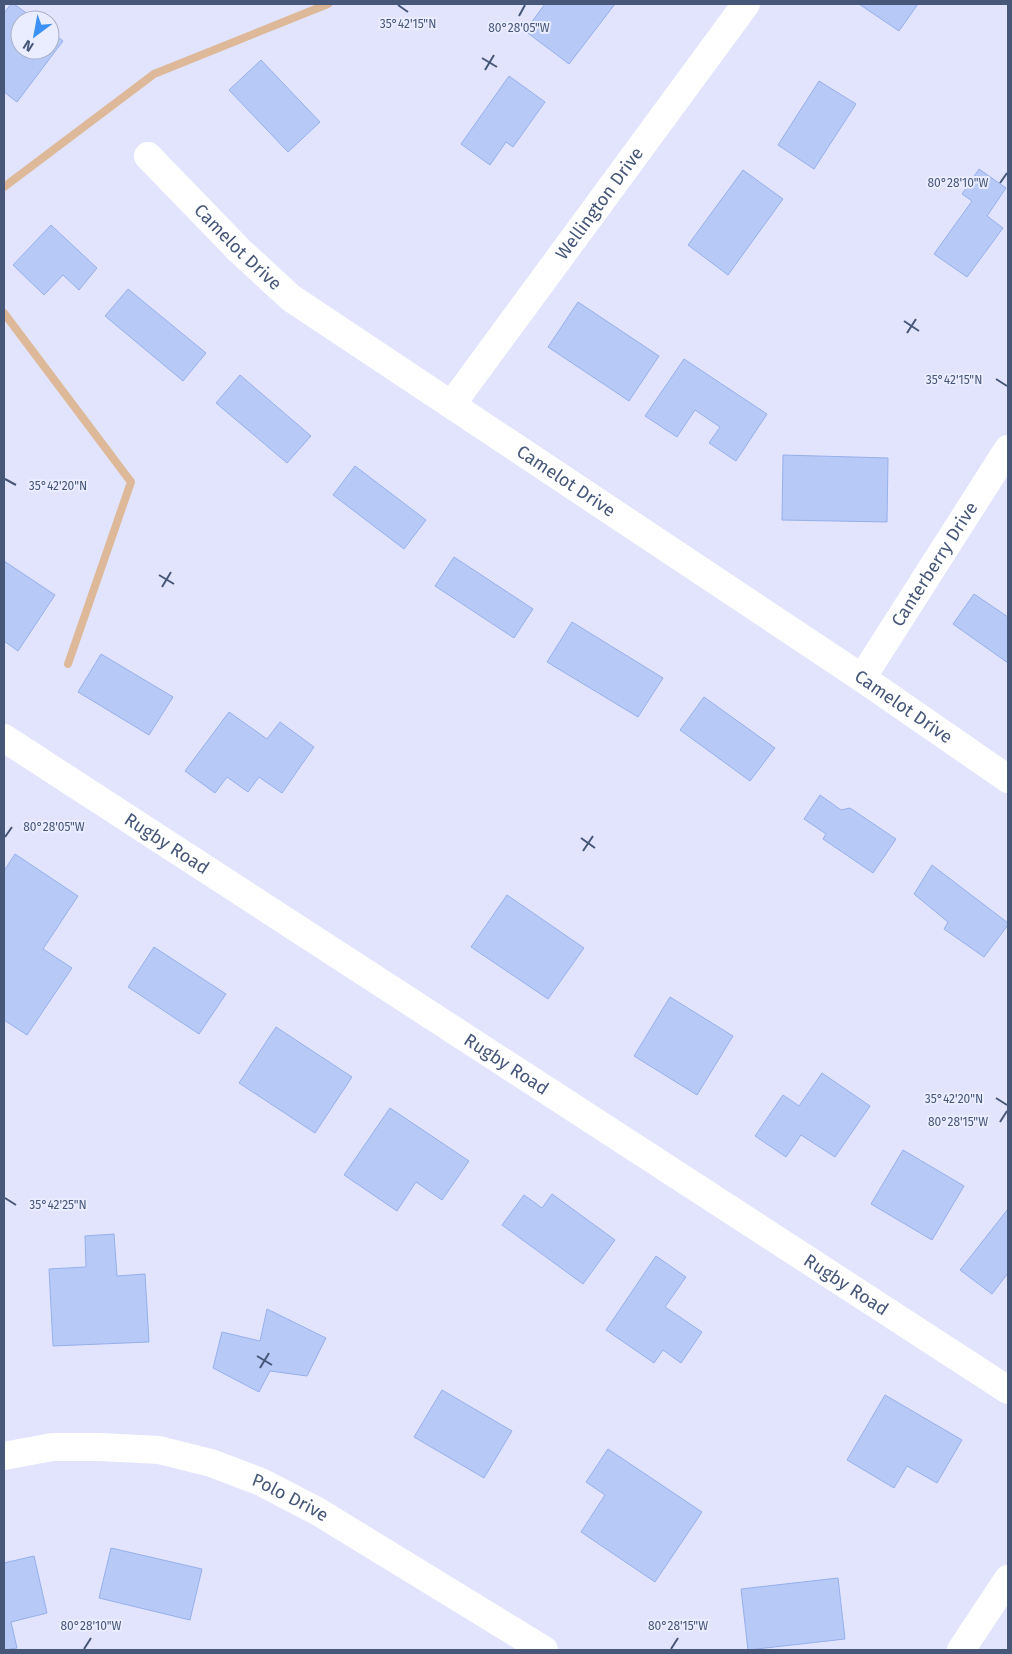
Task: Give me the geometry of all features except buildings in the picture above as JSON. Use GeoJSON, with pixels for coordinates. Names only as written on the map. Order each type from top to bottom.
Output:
{"type":"FeatureCollection","features":[{"type":"Feature","properties":{"kind":"street","name":"Wellington Drive"},"geometry":{"type":"LineString","coordinates":[[452,404],[746,4]]}},
{"type":"Feature","properties":{"kind":"street","name":"Camelot Drive"},"geometry":{"type":"LineString","coordinates":[[148,156],[239,250],[291,298],[862,678],[1008,779]]}},
{"type":"Feature","properties":{"kind":"street","name":"Canterberry Drive"},"geometry":{"type":"LineString","coordinates":[[862,678],[1008,449]]}},
{"type":"Feature","properties":{"kind":"street","name":"Rugby Road"},"geometry":{"type":"LineString","coordinates":[[4,738],[1008,1390]]}},
{"type":"Feature","properties":{"kind":"street","name":"Polo Drive"},"geometry":{"type":"LineString","coordinates":[[4,1456],[52,1447],[100,1446],[159,1450],[211,1463],[261,1482],[317,1511],[515,1643],[544,1650]]}},
{"type":"Feature","properties":{"kind":"street"},"geometry":{"type":"LineString","coordinates":[[960,1650],[1008,1579]]}},
{"type":"Feature","properties":{"kind":"waterway"},"geometry":{"type":"LineString","coordinates":[[4,187],[154,74],[328,4]]}},
{"type":"Feature","properties":{"kind":"waterway"},"geometry":{"type":"LineString","coordinates":[[4,313],[131,482],[68,664]]}}]}
